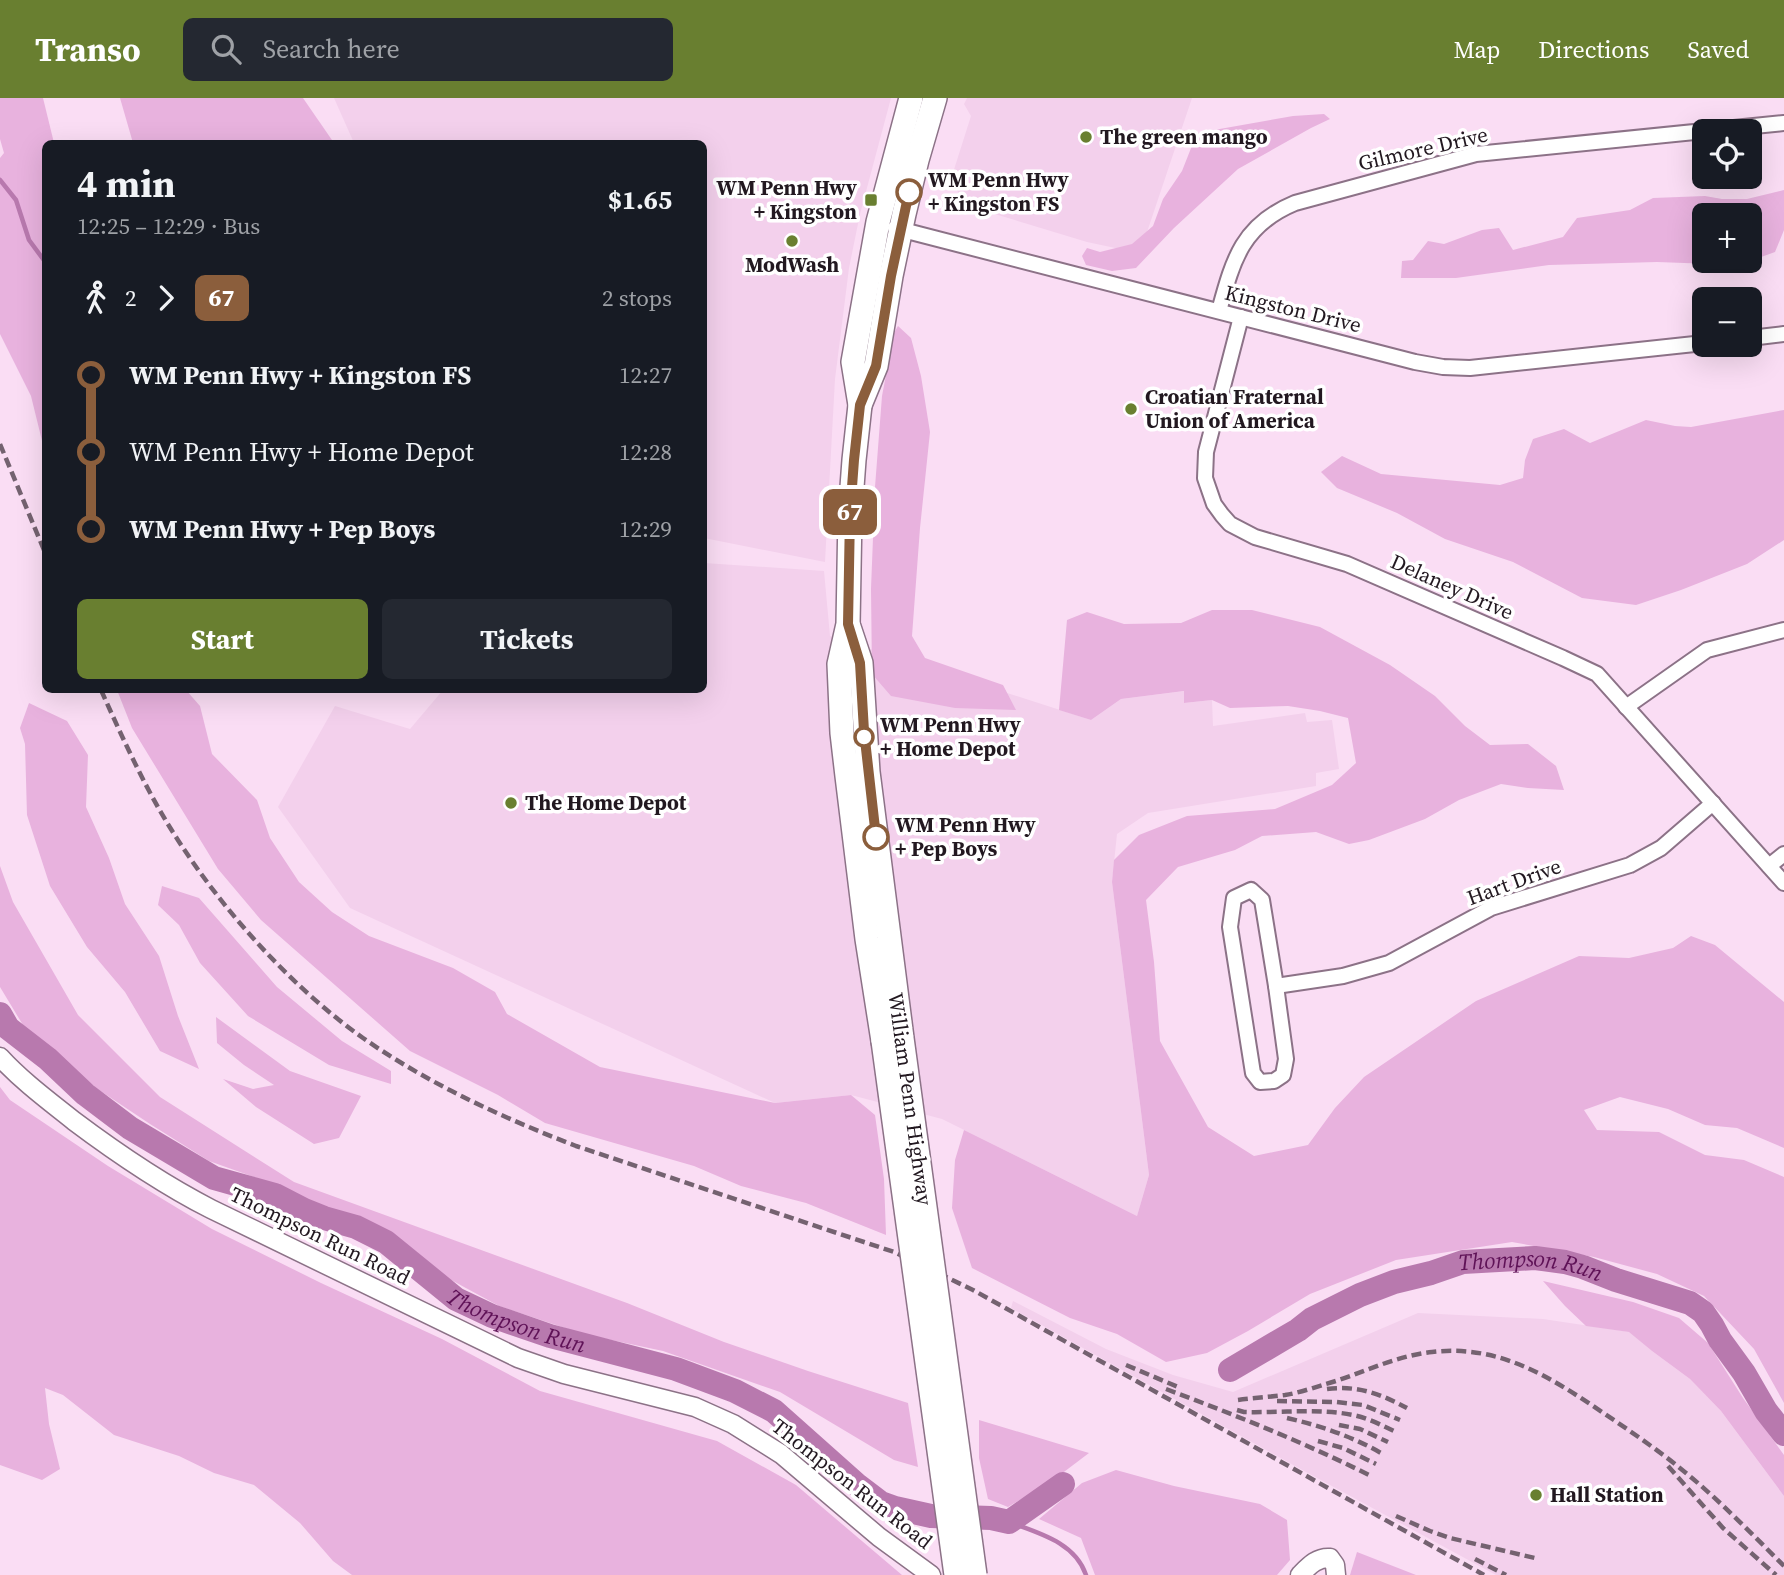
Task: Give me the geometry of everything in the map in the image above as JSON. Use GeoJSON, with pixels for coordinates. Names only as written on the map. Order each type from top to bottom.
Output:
{"type":"FeatureCollection","features":[{"type":"Feature","properties":{"kind":"highway","name":"William Penn Highway"},"geometry":{"type":"LineString","coordinates":[[911,98],[878,222],[853,362],[860,405],[850,514],[848,624],[860,663],[892,1039],[956,1575]]}},
{"type":"Feature","properties":{"kind":"highway","name":"William Penn Highway"},"geometry":{"type":"LineString","coordinates":[[860,405],[876,366],[901,229],[935,98]]}},
{"type":"Feature","properties":{"kind":"highway","name":"William Penn Highway"},"geometry":{"type":"LineString","coordinates":[[892,1039],[975,1575]]}},
{"type":"Feature","properties":{"kind":"street","name":"Gilmore Drive"},"geometry":{"type":"LineString","coordinates":[[1219,311],[1232,269],[1248,239],[1268,217],[1295,203],[1476,154],[1784,122]]}},
{"type":"Feature","properties":{"kind":"street","name":"Kingston Drive"},"geometry":{"type":"LineString","coordinates":[[878,222],[1415,362],[1457,368],[1692,344]]}},
{"type":"Feature","properties":{"kind":"street","name":"Delaney Drive"},"geometry":{"type":"LineString","coordinates":[[1241,317],[1206,452],[1205,466],[1205,478],[1214,504],[1230,524],[1255,537],[1347,564],[1597,674],[1784,883]]}},
{"type":"Feature","properties":{"kind":"street"},"geometry":{"type":"LineString","coordinates":[[1762,337],[1784,334]]}},
{"type":"Feature","properties":{"kind":"street"},"geometry":{"type":"LineString","coordinates":[[1626,707],[1707,650],[1784,629]]}},
{"type":"Feature","properties":{"kind":"street","name":"Hart Drive"},"geometry":{"type":"LineString","coordinates":[[1276,986],[1343,976],[1389,963],[1491,908],[1630,864],[1661,848],[1713,803]]}},
{"type":"Feature","properties":{"kind":"street"},"geometry":{"type":"LineString","coordinates":[[1769,866],[1784,854]]}},
{"type":"Feature","properties":{"kind":"street"},"geometry":{"type":"LineString","coordinates":[[1251,890],[1262,900],[1276,986],[1286,1059],[1283,1075],[1274,1081],[1260,1082],[1253,1073],[1230,927],[1234,898],[1251,890]]}},
{"type":"Feature","properties":{"kind":"street","name":"Thompson Run Road"},"geometry":{"type":"LineString","coordinates":[[0,1057],[53,1105],[102,1142],[167,1185],[211,1209],[518,1357],[564,1374],[695,1407],[733,1424],[781,1454],[879,1537],[931,1575]]}},
{"type":"Feature","properties":{"kind":"street"},"geometry":{"type":"LineString","coordinates":[[1300,1575],[1310,1565],[1330,1558],[1336,1575]]}},
{"type":"Feature","properties":{"kind":"shaded area"},"geometry":{"type":"Polygon","coordinates":[[[0,98],[43,98],[53,140],[42,140],[42,441],[31,396],[0,334],[0,158],[4,153],[0,139],[0,98]]]}},
{"type":"Feature","properties":{"kind":"shaded area"},"geometry":{"type":"Polygon","coordinates":[[[120,98],[303,98],[332,140],[132,140],[120,98]]]}},
{"type":"Feature","properties":{"kind":"shaded area"},"geometry":{"type":"Polygon","coordinates":[[[334,98],[891,98],[860,214],[849,268],[835,379],[825,562],[707,539],[707,140],[353,140],[334,98]]]}},
{"type":"Feature","properties":{"kind":"shaded area"},"geometry":{"type":"Polygon","coordinates":[[[967,98],[1192,98],[1142,247],[1134,252],[1087,242],[965,205],[951,179],[971,116],[964,104],[967,98]]]}},
{"type":"Feature","properties":{"kind":"shaded area"},"geometry":{"type":"Polygon","coordinates":[[[1324,114],[1330,119],[1238,169],[1174,228],[1136,268],[1112,271],[1086,265],[1082,256],[1087,248],[1100,252],[1132,244],[1153,226],[1163,199],[1182,171],[1197,133],[1293,116],[1324,114]]]}},
{"type":"Feature","properties":{"kind":"shaded area"},"geometry":{"type":"Polygon","coordinates":[[[1784,190],[1784,230],[1775,252],[1762,257],[1762,203],[1692,203],[1692,263],[1549,265],[1456,278],[1401,278],[1402,261],[1413,260],[1428,241],[1444,244],[1482,230],[1499,228],[1513,250],[1563,237],[1577,218],[1630,210],[1653,198],[1705,196],[1747,199],[1784,190]]]}},
{"type":"Feature","properties":{"kind":"shaded area"},"geometry":{"type":"Polygon","coordinates":[[[898,326],[911,338],[921,376],[930,432],[912,636],[925,658],[1003,685],[1016,710],[955,708],[891,696],[872,674],[871,589],[875,487],[882,396],[894,333],[898,326]]]}},
{"type":"Feature","properties":{"kind":"shaded area"},"geometry":{"type":"Polygon","coordinates":[[[1784,410],[1784,540],[1747,564],[1636,605],[1582,598],[1513,562],[1445,539],[1397,513],[1337,488],[1321,472],[1342,456],[1381,474],[1500,485],[1523,478],[1525,460],[1533,439],[1564,429],[1590,443],[1646,420],[1691,427],[1784,410]]]}},
{"type":"Feature","properties":{"kind":"shaded area"},"geometry":{"type":"Polygon","coordinates":[[[707,563],[824,571],[830,636],[1091,720],[1121,699],[1185,691],[1185,703],[1212,700],[1213,726],[1305,713],[1307,722],[1332,720],[1339,769],[1316,773],[1316,786],[1148,813],[1117,834],[1112,882],[1149,1175],[1137,1216],[942,1119],[851,1095],[775,1103],[350,908],[278,807],[335,706],[410,729],[440,693],[707,693],[707,563]]]}},
{"type":"Feature","properties":{"kind":"shaded area"},"geometry":{"type":"Polygon","coordinates":[[[1212,610],[1252,610],[1320,627],[1390,665],[1435,696],[1465,726],[1490,745],[1528,744],[1556,766],[1564,790],[1501,784],[1459,800],[1425,819],[1369,840],[1349,844],[1316,832],[1262,836],[1235,850],[1178,867],[1146,900],[1160,1041],[1208,1127],[1254,1156],[1308,1145],[1335,1108],[1364,1077],[1476,1001],[1579,956],[1629,958],[1673,948],[1691,936],[1715,945],[1784,1002],[1784,1148],[1737,1128],[1705,1125],[1668,1109],[1620,1097],[1584,1110],[1597,1130],[1659,1132],[1705,1155],[1744,1160],[1784,1177],[1784,1403],[1754,1349],[1704,1296],[1657,1274],[1594,1257],[1512,1242],[1396,1260],[1310,1294],[1207,1353],[1166,1362],[1117,1334],[1070,1318],[972,1268],[952,1208],[955,1160],[964,1130],[1137,1216],[1149,1175],[1112,882],[1114,860],[1139,835],[1187,816],[1275,809],[1332,785],[1356,763],[1348,718],[1320,711],[1288,706],[1230,708],[1212,700],[1184,703],[1184,691],[1121,699],[1091,720],[1059,710],[1067,620],[1087,612],[1124,624],[1181,623],[1212,610]]]}},
{"type":"Feature","properties":{"kind":"shaded area"},"geometry":{"type":"Polygon","coordinates":[[[118,693],[189,693],[200,706],[212,754],[257,800],[270,838],[299,882],[332,912],[369,936],[453,968],[495,992],[507,1014],[600,1067],[775,1103],[851,1095],[875,1115],[884,1179],[886,1235],[806,1203],[741,1186],[694,1166],[545,1123],[498,1095],[410,1051],[261,920],[218,869],[132,728],[118,693]]]}},
{"type":"Feature","properties":{"kind":"shaded area"},"geometry":{"type":"Polygon","coordinates":[[[29,703],[67,721],[88,755],[86,807],[109,858],[125,904],[159,956],[178,1016],[199,1069],[160,1051],[125,992],[87,947],[50,886],[27,815],[25,744],[20,728],[29,703]]]}},
{"type":"Feature","properties":{"kind":"shaded area"},"geometry":{"type":"Polygon","coordinates":[[[0,866],[13,902],[78,1015],[160,1097],[294,1182],[627,1303],[724,1342],[908,1403],[918,1467],[894,1460],[780,1392],[663,1351],[583,1334],[499,1306],[442,1275],[395,1236],[265,1181],[209,1161],[150,1124],[99,1090],[29,1035],[0,987],[0,866]]]}},
{"type":"Feature","properties":{"kind":"shaded area"},"geometry":{"type":"Polygon","coordinates":[[[162,886],[199,898],[277,987],[342,1041],[391,1071],[391,1084],[329,1065],[248,1016],[200,963],[179,925],[158,905],[162,886]]]}},
{"type":"Feature","properties":{"kind":"shaded area"},"geometry":{"type":"Polygon","coordinates":[[[216,1017],[290,1071],[361,1096],[339,1138],[314,1144],[256,1107],[223,1079],[253,1089],[274,1085],[217,1043],[216,1017]]]}},
{"type":"Feature","properties":{"kind":"shaded area"},"geometry":{"type":"Polygon","coordinates":[[[0,1087],[10,1100],[108,1166],[212,1229],[321,1283],[442,1339],[540,1391],[717,1441],[796,1485],[902,1575],[352,1575],[333,1561],[300,1523],[254,1485],[214,1473],[179,1456],[114,1435],[63,1395],[45,1388],[49,1424],[60,1469],[42,1480],[0,1465],[0,1087]]]}},
{"type":"Feature","properties":{"kind":"shaded area"},"geometry":{"type":"Polygon","coordinates":[[[1543,1281],[1633,1302],[1679,1318],[1708,1343],[1784,1455],[1784,1496],[1721,1411],[1690,1379],[1629,1332],[1586,1326],[1543,1281]]]}},
{"type":"Feature","properties":{"kind":"shaded area"},"geometry":{"type":"Polygon","coordinates":[[[1013,1301],[1106,1349],[1173,1375],[1233,1392],[1418,1313],[1543,1319],[1630,1332],[1690,1379],[1721,1411],[1784,1496],[1784,1575],[1496,1575],[1011,1308],[1013,1301]]]}},
{"type":"Feature","properties":{"kind":"shaded area"},"geometry":{"type":"Polygon","coordinates":[[[979,1420],[1089,1453],[1052,1481],[1008,1507],[988,1499],[979,1458],[979,1420]]]}},
{"type":"Feature","properties":{"kind":"shaded area"},"geometry":{"type":"Polygon","coordinates":[[[1116,1470],[1174,1486],[1260,1504],[1287,1520],[1290,1560],[1277,1575],[1095,1575],[1081,1538],[1039,1519],[1082,1483],[1116,1470]]]}},
{"type":"Feature","properties":{"kind":"shaded area"},"geometry":{"type":"Polygon","coordinates":[[[1357,1552],[1416,1575],[1350,1575],[1357,1552]]]}},
{"type":"Feature","properties":{"kind":"waterway"},"geometry":{"type":"LineString","coordinates":[[0,180],[16,200],[29,240],[42,258]]}},
{"type":"Feature","properties":{"kind":"waterway","name":"Thompson Run"},"geometry":{"type":"LineString","coordinates":[[0,1014],[8,1028],[48,1059],[85,1094],[130,1128],[214,1178],[275,1195],[324,1218],[356,1227],[386,1242],[456,1299],[492,1316],[550,1336],[676,1369],[735,1391],[774,1411],[881,1503],[931,1516],[991,1518],[1009,1522],[1063,1484]]}},
{"type":"Feature","properties":{"kind":"waterway","name":"Thompson Run"},"geometry":{"type":"LineString","coordinates":[[1230,1370],[1312,1319],[1360,1295],[1394,1282],[1463,1262],[1535,1258],[1583,1267],[1690,1303],[1703,1312],[1766,1411],[1784,1434]]}},
{"type":"Feature","properties":{"kind":"waterway"},"geometry":{"type":"LineString","coordinates":[[1009,1522],[1054,1540],[1073,1554],[1086,1575]]}},
{"type":"Feature","properties":{"kind":"railway"},"geometry":{"type":"LineString","coordinates":[[0,444],[42,545]]}},
{"type":"Feature","properties":{"kind":"railway"},"geometry":{"type":"LineString","coordinates":[[102,693],[159,809],[178,841],[224,904],[276,963],[305,990],[334,1016],[388,1055],[466,1098],[576,1146],[894,1252],[973,1290],[1484,1575]]}},
{"type":"Feature","properties":{"kind":"railway"},"geometry":{"type":"LineString","coordinates":[[1238,1400],[1300,1392],[1418,1354],[1456,1351],[1502,1358],[1563,1387],[1659,1452],[1716,1499],[1784,1566]]}},
{"type":"Feature","properties":{"kind":"railway"},"geometry":{"type":"LineString","coordinates":[[1126,1365],[1178,1387]]}},
{"type":"Feature","properties":{"kind":"railway"},"geometry":{"type":"LineString","coordinates":[[1327,1389],[1348,1388],[1368,1392],[1407,1408]]}},
{"type":"Feature","properties":{"kind":"railway"},"geometry":{"type":"LineString","coordinates":[[1166,1389],[1269,1429],[1369,1475]]}},
{"type":"Feature","properties":{"kind":"railway"},"geometry":{"type":"LineString","coordinates":[[1277,1401],[1363,1405],[1400,1420]]}},
{"type":"Feature","properties":{"kind":"railway"},"geometry":{"type":"LineString","coordinates":[[1237,1410],[1340,1413],[1364,1418],[1394,1431]]}},
{"type":"Feature","properties":{"kind":"railway"},"geometry":{"type":"LineString","coordinates":[[1287,1418],[1336,1432],[1381,1453]]}},
{"type":"Feature","properties":{"kind":"railway"},"geometry":{"type":"LineString","coordinates":[[1339,1425],[1360,1429],[1388,1442]]}},
{"type":"Feature","properties":{"kind":"railway"},"geometry":{"type":"LineString","coordinates":[[1318,1441],[1343,1448],[1376,1464]]}},
{"type":"Feature","properties":{"kind":"railway"},"geometry":{"type":"LineString","coordinates":[[1668,1466],[1723,1528],[1776,1575]]}},
{"type":"Feature","properties":{"kind":"railway"},"geometry":{"type":"LineString","coordinates":[[1396,1516],[1450,1538],[1539,1559]]}},
{"type":"Feature","properties":{"kind":"railway"},"geometry":{"type":"LineString","coordinates":[[1475,1559],[1506,1575]]}},
{"type":"Feature","properties":{"kind":"bus line","name":"67"},"geometry":{"type":"LineString","coordinates":[[876,837],[864,731],[860,663],[848,624],[850,514],[860,405],[876,366],[909,192]]}},
{"type":"Feature","properties":{"kind":"place","name":"The green mango"},"geometry":{"type":"Point","coordinates":[1086,137]}},
{"type":"Feature","properties":{"kind":"place","name":"WM Penn Hwy + Kingston FS"},"geometry":{"type":"Point","coordinates":[909,192]}},
{"type":"Feature","properties":{"kind":"place","name":"WM Penn Hwy + Kingston"},"geometry":{"type":"Point","coordinates":[871,200]}},
{"type":"Feature","properties":{"kind":"place","name":"ModWash"},"geometry":{"type":"Point","coordinates":[792,241]}},
{"type":"Feature","properties":{"kind":"place","name":"Croatian Fraternal Union of America"},"geometry":{"type":"Point","coordinates":[1131,409]}},
{"type":"Feature","properties":{"kind":"place","name":"WM Penn Hwy + Home Depot"},"geometry":{"type":"Point","coordinates":[864,737]}},
{"type":"Feature","properties":{"kind":"place","name":"The Home Depot"},"geometry":{"type":"Point","coordinates":[511,803]}},
{"type":"Feature","properties":{"kind":"place","name":"WM Penn Hwy + Pep Boys"},"geometry":{"type":"Point","coordinates":[876,837]}},
{"type":"Feature","properties":{"kind":"place","name":"Hall Station"},"geometry":{"type":"Point","coordinates":[1536,1495]}}]}
